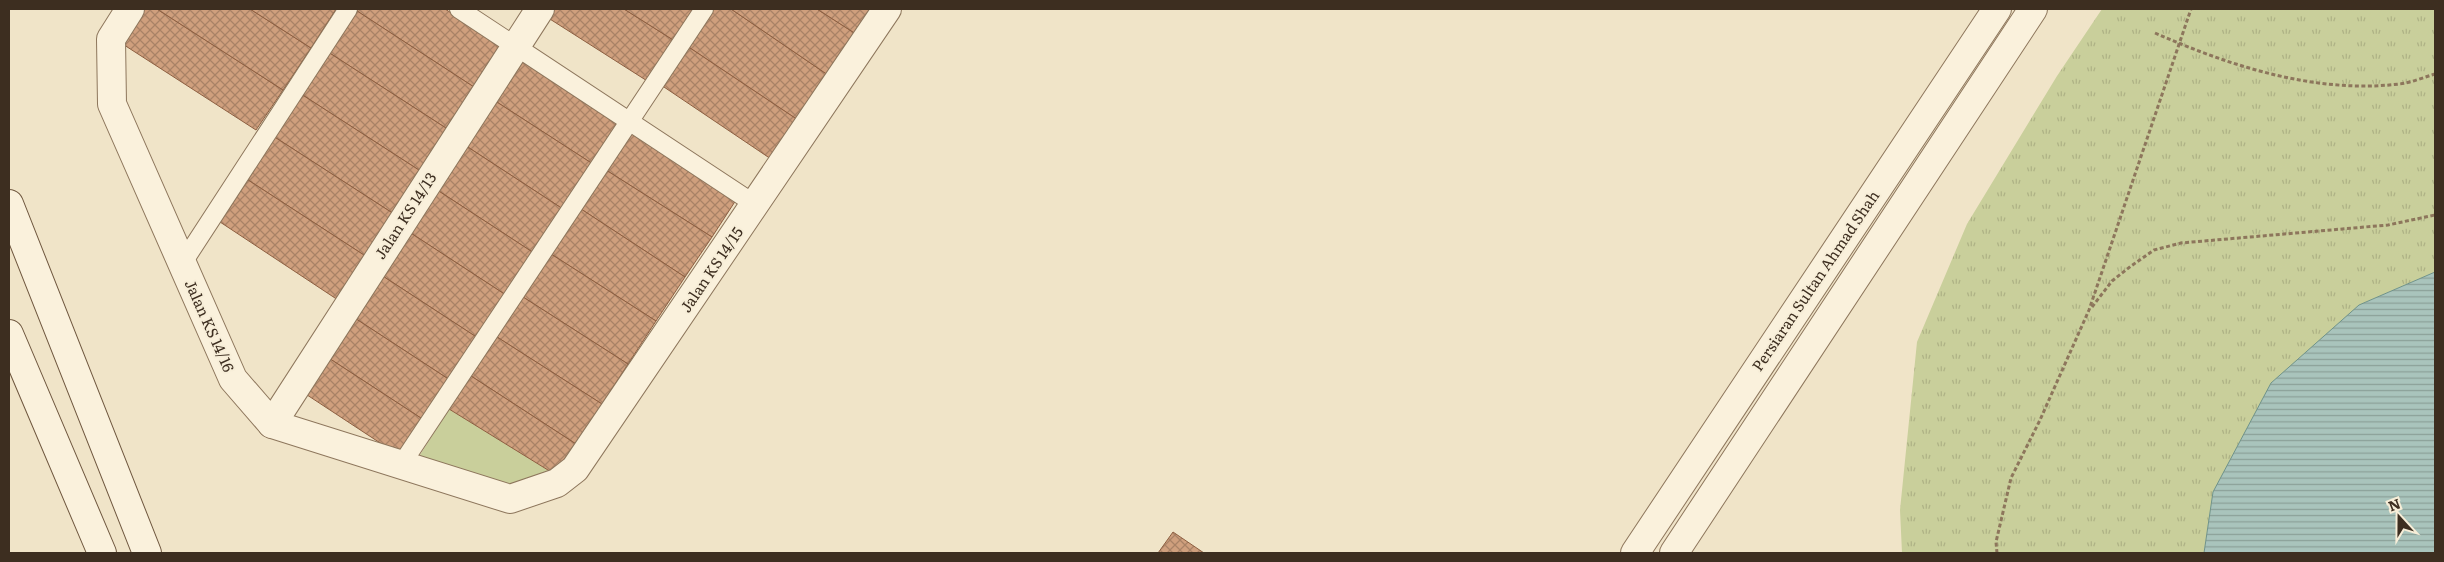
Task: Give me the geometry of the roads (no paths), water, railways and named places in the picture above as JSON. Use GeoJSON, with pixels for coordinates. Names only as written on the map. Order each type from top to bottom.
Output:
{"type":"FeatureCollection","features":[{"type":"Feature","properties":{"kind":"street","name":"Jalan KS 14/16"},"geometry":{"type":"LineString","coordinates":[[130,9],[111,39],[112,104],[233,379],[272,424]]}},
{"type":"Feature","properties":{"kind":"street","name":"Jalan KS 14/13"},"geometry":{"type":"LineString","coordinates":[[272,424],[540,9]]}},
{"type":"Feature","properties":{"kind":"street","name":"Jalan KS 14/15"},"geometry":{"type":"LineString","coordinates":[[401,465],[510,499],[558,483],[575,469],[888,9]]}},
{"type":"Feature","properties":{"kind":"street","name":"Persiaran Sultan Ahmad Shah"},"geometry":{"type":"LineString","coordinates":[[1635,553],[1997,9]]}},
{"type":"Feature","properties":{"kind":"street","name":"Persiaran Sultan Ahmad Shah"},"geometry":{"type":"LineString","coordinates":[[1674,553],[2033,9]]}},
{"type":"Feature","properties":{"kind":"street"},"geometry":{"type":"LineString","coordinates":[[9,204],[147,553]]}},
{"type":"Feature","properties":{"kind":"street"},"geometry":{"type":"LineString","coordinates":[[9,334],[102,553]]}},
{"type":"Feature","properties":{"kind":"street"},"geometry":{"type":"LineString","coordinates":[[272,424],[401,465]]}},
{"type":"Feature","properties":{"kind":"lane"},"geometry":{"type":"LineString","coordinates":[[182,264],[348,9]]}},
{"type":"Feature","properties":{"kind":"lane"},"geometry":{"type":"LineString","coordinates":[[459,9],[756,205]]}},
{"type":"Feature","properties":{"kind":"lane"},"geometry":{"type":"LineString","coordinates":[[401,465],[704,9]]}},
{"type":"Feature","properties":{"kind":"water"},"geometry":{"type":"Polygon","coordinates":[[[2435,272],[2435,553],[2204,553],[2213,492],[2271,383],[2359,305],[2435,272]]]}}]}
